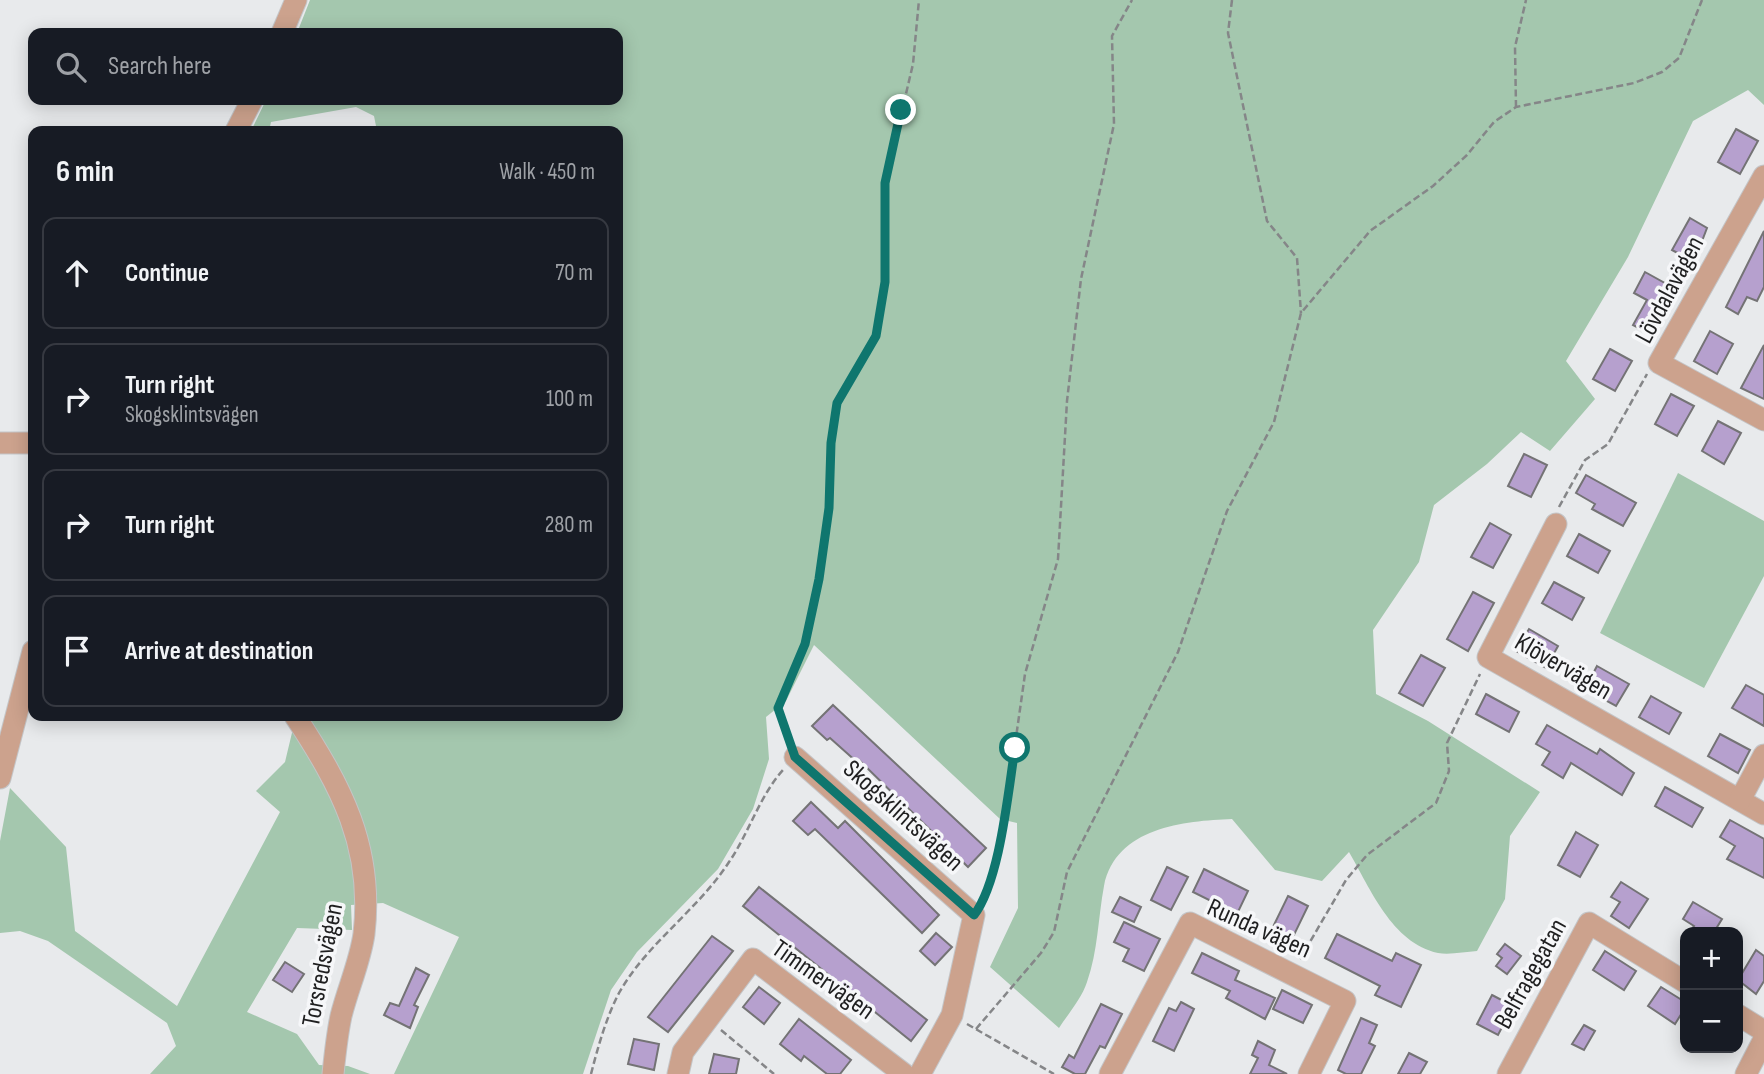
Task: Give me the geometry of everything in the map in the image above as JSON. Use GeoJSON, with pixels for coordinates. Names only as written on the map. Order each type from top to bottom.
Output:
{"type":"FeatureCollection","features":[{"type":"Feature","properties":{"kind":"street"},"geometry":{"type":"LineString","coordinates":[[284,28],[296,0]]}},
{"type":"Feature","properties":{"kind":"street"},"geometry":{"type":"LineString","coordinates":[[239,126],[249,105]]}},
{"type":"Feature","properties":{"kind":"street","name":"Lövdalavägen"},"geometry":{"type":"LineString","coordinates":[[1764,176],[1660,363],[1764,420]]}},
{"type":"Feature","properties":{"kind":"street"},"geometry":{"type":"LineString","coordinates":[[0,443],[28,443]]}},
{"type":"Feature","properties":{"kind":"street","name":"Klövervägen"},"geometry":{"type":"LineString","coordinates":[[1556,524],[1488,657],[1764,814]]}},
{"type":"Feature","properties":{"kind":"street"},"geometry":{"type":"LineString","coordinates":[[0,778],[28,670]]}},
{"type":"Feature","properties":{"kind":"street","name":"Torsredsvägen"},"geometry":{"type":"LineString","coordinates":[[298,721],[331,769],[349,807],[363,859],[363,934],[342,1014],[333,1074]]}},
{"type":"Feature","properties":{"kind":"street"},"geometry":{"type":"LineString","coordinates":[[1740,800],[1764,755]]}},
{"type":"Feature","properties":{"kind":"street","name":"Skogsklintsvägen"},"geometry":{"type":"LineString","coordinates":[[795,757],[974,915]]}},
{"type":"Feature","properties":{"kind":"street"},"geometry":{"type":"LineString","coordinates":[[920,1074],[952,1015],[974,915]]}},
{"type":"Feature","properties":{"kind":"street","name":"Runda vägen"},"geometry":{"type":"LineString","coordinates":[[1110,1074],[1190,923],[1345,1001],[1309,1074]]}},
{"type":"Feature","properties":{"kind":"street","name":"Belfragegatan"},"geometry":{"type":"LineString","coordinates":[[1508,1074],[1589,923],[1680,979]]}},
{"type":"Feature","properties":{"kind":"street","name":"Timmervägen"},"geometry":{"type":"LineString","coordinates":[[678,1074],[683,1052],[753,958],[905,1074]]}},
{"type":"Feature","properties":{"kind":"street"},"geometry":{"type":"LineString","coordinates":[[1743,1018],[1764,1031]]}},
{"type":"Feature","properties":{"kind":"street"},"geometry":{"type":"LineString","coordinates":[[1746,1074],[1764,1039]]}},
{"type":"Feature","properties":{"kind":"path"},"geometry":{"type":"LineString","coordinates":[[591,1074],[599,1042],[619,993],[645,958],[708,891],[750,829],[770,785],[795,757],[778,708],[805,644],[819,579],[829,508],[831,443],[837,403],[876,336],[885,282],[885,183],[913,64],[919,0]]}},
{"type":"Feature","properties":{"kind":"path"},"geometry":{"type":"LineString","coordinates":[[974,915],[983,904],[998,843],[1025,674],[1058,559],[1067,401],[1079,292],[1114,124],[1112,36],[1132,0]]}},
{"type":"Feature","properties":{"kind":"path"},"geometry":{"type":"LineString","coordinates":[[976,1029],[1041,953],[1054,932],[1067,872],[1178,652],[1204,585],[1219,532],[1274,422],[1301,313],[1297,258],[1268,221],[1228,33],[1232,0]]}},
{"type":"Feature","properties":{"kind":"path"},"geometry":{"type":"LineString","coordinates":[[1516,107],[1516,47],[1527,0]]}},
{"type":"Feature","properties":{"kind":"path"},"geometry":{"type":"LineString","coordinates":[[1301,313],[1370,231],[1433,187],[1466,155],[1494,122],[1516,107],[1634,83],[1662,72],[1679,58],[1702,0]]}},
{"type":"Feature","properties":{"kind":"path"},"geometry":{"type":"LineString","coordinates":[[1556,524],[1559,505],[1585,460],[1608,444],[1648,371],[1660,363]]}},
{"type":"Feature","properties":{"kind":"path"},"geometry":{"type":"LineString","coordinates":[[1290,974],[1346,880],[1367,855],[1436,803],[1449,771],[1447,743],[1451,730],[1488,657]]}},
{"type":"Feature","properties":{"kind":"path"},"geometry":{"type":"LineString","coordinates":[[952,1015],[1054,1074]]}},
{"type":"Feature","properties":{"kind":"path"},"geometry":{"type":"LineString","coordinates":[[708,1018],[774,1074]]}},
{"type":"Feature","properties":{"kind":"green space"},"geometry":{"type":"Polygon","coordinates":[[[310,0],[1764,0],[1764,105],[1748,90],[1693,121],[1628,257],[1566,361],[1595,399],[1550,451],[1521,432],[1487,464],[1434,505],[1419,562],[1373,630],[1376,694],[1428,721],[1540,792],[1510,836],[1505,899],[1477,951],[1438,953],[1408,938],[1384,912],[1349,852],[1322,881],[1275,870],[1232,819],[1193,822],[1154,831],[1137,839],[1122,851],[1111,866],[1104,886],[1091,970],[1085,988],[1059,1028],[990,967],[1018,908],[1017,823],[1000,819],[814,645],[786,701],[766,717],[769,759],[753,809],[718,869],[637,952],[611,990],[583,1074],[394,1074],[459,937],[383,903],[351,905],[352,930],[297,928],[247,1012],[297,1034],[319,1065],[348,1066],[370,1074],[150,1074],[176,1046],[167,1023],[48,941],[20,931],[0,933],[0,841],[10,788],[66,847],[75,931],[177,1006],[280,812],[256,791],[285,762],[295,721],[623,721],[623,126],[376,126],[374,116],[356,107],[271,122],[270,126],[253,126],[264,105],[623,105],[623,28],[299,28],[310,0]]]}},
{"type":"Feature","properties":{"kind":"green space"},"geometry":{"type":"Polygon","coordinates":[[[1678,473],[1764,521],[1764,576],[1704,688],[1600,633],[1678,473]]]}},
{"type":"Feature","properties":{"kind":"building"},"geometry":{"type":"Polygon","coordinates":[[[1736,129],[1758,141],[1740,174],[1718,162],[1736,129]]]}},
{"type":"Feature","properties":{"kind":"building"},"geometry":{"type":"Polygon","coordinates":[[[1690,218],[1707,228],[1694,262],[1672,250],[1690,218]]]}},
{"type":"Feature","properties":{"kind":"building"},"geometry":{"type":"Polygon","coordinates":[[[1764,231],[1764,287],[1757,301],[1747,297],[1738,314],[1726,307],[1764,231]]]}},
{"type":"Feature","properties":{"kind":"building"},"geometry":{"type":"Polygon","coordinates":[[[1645,272],[1679,291],[1654,336],[1633,325],[1647,300],[1634,293],[1645,272]]]}},
{"type":"Feature","properties":{"kind":"building"},"geometry":{"type":"Polygon","coordinates":[[[1710,331],[1733,344],[1717,374],[1694,361],[1710,331]]]}},
{"type":"Feature","properties":{"kind":"building"},"geometry":{"type":"Polygon","coordinates":[[[1764,345],[1764,399],[1741,388],[1764,345]]]}},
{"type":"Feature","properties":{"kind":"building"},"geometry":{"type":"Polygon","coordinates":[[[1610,349],[1632,361],[1615,391],[1593,379],[1610,349]]]}},
{"type":"Feature","properties":{"kind":"building"},"geometry":{"type":"Polygon","coordinates":[[[1671,394],[1694,406],[1677,436],[1655,424],[1671,394]]]}},
{"type":"Feature","properties":{"kind":"building"},"geometry":{"type":"Polygon","coordinates":[[[1718,421],[1741,433],[1724,464],[1702,451],[1718,421]]]}},
{"type":"Feature","properties":{"kind":"building"},"geometry":{"type":"Polygon","coordinates":[[[1524,454],[1547,465],[1531,497],[1508,486],[1524,454]]]}},
{"type":"Feature","properties":{"kind":"building"},"geometry":{"type":"Polygon","coordinates":[[[1586,475],[1636,503],[1623,526],[1592,509],[1595,504],[1576,493],[1586,475]]]}},
{"type":"Feature","properties":{"kind":"building"},"geometry":{"type":"Polygon","coordinates":[[[1490,523],[1511,535],[1493,568],[1471,557],[1490,523]]]}},
{"type":"Feature","properties":{"kind":"building"},"geometry":{"type":"Polygon","coordinates":[[[1579,534],[1610,551],[1598,573],[1567,556],[1579,534]]]}},
{"type":"Feature","properties":{"kind":"building"},"geometry":{"type":"Polygon","coordinates":[[[1554,582],[1584,598],[1572,620],[1542,603],[1554,582]]]}},
{"type":"Feature","properties":{"kind":"building"},"geometry":{"type":"Polygon","coordinates":[[[1473,592],[1494,603],[1468,651],[1447,639],[1473,592]]]}},
{"type":"Feature","properties":{"kind":"building"},"geometry":{"type":"Polygon","coordinates":[[[1529,629],[1558,646],[1546,668],[1516,651],[1529,629]]]}},
{"type":"Feature","properties":{"kind":"building"},"geometry":{"type":"Polygon","coordinates":[[[1421,655],[1445,668],[1423,706],[1399,693],[1421,655]]]}},
{"type":"Feature","properties":{"kind":"building"},"geometry":{"type":"Polygon","coordinates":[[[1597,666],[1629,684],[1616,706],[1585,689],[1597,666]]]}},
{"type":"Feature","properties":{"kind":"building"},"geometry":{"type":"Polygon","coordinates":[[[1746,685],[1764,695],[1764,726],[1732,708],[1746,685]]]}},
{"type":"Feature","properties":{"kind":"building"},"geometry":{"type":"Polygon","coordinates":[[[1486,694],[1519,712],[1509,732],[1476,714],[1486,694]]]}},
{"type":"Feature","properties":{"kind":"building"},"geometry":{"type":"Polygon","coordinates":[[[1651,696],[1681,713],[1669,734],[1639,717],[1651,696]]]}},
{"type":"Feature","properties":{"kind":"building"},"geometry":{"type":"Polygon","coordinates":[[[833,705],[986,848],[968,867],[860,761],[858,763],[812,726],[833,705]]]}},
{"type":"Feature","properties":{"kind":"building"},"geometry":{"type":"Polygon","coordinates":[[[1547,725],[1597,754],[1600,749],[1634,773],[1622,795],[1571,763],[1563,778],[1542,765],[1550,752],[1536,744],[1547,725]]]}},
{"type":"Feature","properties":{"kind":"building"},"geometry":{"type":"Polygon","coordinates":[[[1720,734],[1750,750],[1738,773],[1708,756],[1720,734]]]}},
{"type":"Feature","properties":{"kind":"building"},"geometry":{"type":"Polygon","coordinates":[[[1665,787],[1703,808],[1692,827],[1655,806],[1665,787]]]}},
{"type":"Feature","properties":{"kind":"building"},"geometry":{"type":"Polygon","coordinates":[[[811,802],[838,828],[845,821],[939,915],[922,933],[815,829],[808,835],[793,821],[811,802]]]}},
{"type":"Feature","properties":{"kind":"building"},"geometry":{"type":"Polygon","coordinates":[[[1730,820],[1764,839],[1764,878],[1727,859],[1735,846],[1720,837],[1730,820]]]}},
{"type":"Feature","properties":{"kind":"building"},"geometry":{"type":"Polygon","coordinates":[[[1576,832],[1598,845],[1580,877],[1558,865],[1576,832]]]}},
{"type":"Feature","properties":{"kind":"building"},"geometry":{"type":"Polygon","coordinates":[[[1167,867],[1188,877],[1171,910],[1151,900],[1167,867]]]}},
{"type":"Feature","properties":{"kind":"building"},"geometry":{"type":"Polygon","coordinates":[[[1204,869],[1248,891],[1237,914],[1193,892],[1204,869]]]}},
{"type":"Feature","properties":{"kind":"building"},"geometry":{"type":"Polygon","coordinates":[[[1621,882],[1648,899],[1629,928],[1611,916],[1620,902],[1611,897],[1621,882]]]}},
{"type":"Feature","properties":{"kind":"building"},"geometry":{"type":"Polygon","coordinates":[[[759,887],[927,1020],[911,1041],[743,906],[759,887]]]}},
{"type":"Feature","properties":{"kind":"building"},"geometry":{"type":"Polygon","coordinates":[[[1288,896],[1308,906],[1291,941],[1271,931],[1288,896]]]}},
{"type":"Feature","properties":{"kind":"building"},"geometry":{"type":"Polygon","coordinates":[[[1120,897],[1141,907],[1134,922],[1112,912],[1120,897]]]}},
{"type":"Feature","properties":{"kind":"building"},"geometry":{"type":"Polygon","coordinates":[[[1693,902],[1722,919],[1717,927],[1693,927],[1683,919],[1693,902]]]}},
{"type":"Feature","properties":{"kind":"building"},"geometry":{"type":"Polygon","coordinates":[[[1124,922],[1160,939],[1144,971],[1123,961],[1129,949],[1114,942],[1124,922]]]}},
{"type":"Feature","properties":{"kind":"building"},"geometry":{"type":"Polygon","coordinates":[[[936,933],[952,947],[935,965],[920,951],[936,933]]]}},
{"type":"Feature","properties":{"kind":"building"},"geometry":{"type":"Polygon","coordinates":[[[1337,934],[1392,961],[1396,953],[1421,965],[1401,1007],[1375,995],[1380,986],[1325,958],[1337,934]]]}},
{"type":"Feature","properties":{"kind":"building"},"geometry":{"type":"Polygon","coordinates":[[[712,936],[733,951],[668,1032],[648,1017],[712,936]]]}},
{"type":"Feature","properties":{"kind":"building"},"geometry":{"type":"Polygon","coordinates":[[[1505,944],[1521,956],[1507,974],[1496,966],[1502,958],[1497,954],[1505,944]]]}},
{"type":"Feature","properties":{"kind":"building"},"geometry":{"type":"Polygon","coordinates":[[[1756,950],[1764,956],[1764,981],[1756,994],[1743,984],[1743,972],[1756,950]]]}},
{"type":"Feature","properties":{"kind":"building"},"geometry":{"type":"Polygon","coordinates":[[[1605,951],[1636,971],[1624,990],[1593,970],[1605,951]]]}},
{"type":"Feature","properties":{"kind":"building"},"geometry":{"type":"Polygon","coordinates":[[[1202,953],[1239,971],[1235,980],[1275,998],[1265,1019],[1226,998],[1230,991],[1192,973],[1202,953]]]}},
{"type":"Feature","properties":{"kind":"building"},"geometry":{"type":"Polygon","coordinates":[[[285,962],[304,974],[292,992],[273,980],[285,962]]]}},
{"type":"Feature","properties":{"kind":"building"},"geometry":{"type":"Polygon","coordinates":[[[416,968],[429,975],[414,1005],[418,1007],[410,1028],[384,1015],[390,1003],[399,1006],[416,968]]]}},
{"type":"Feature","properties":{"kind":"building"},"geometry":{"type":"Polygon","coordinates":[[[759,987],[780,1003],[764,1024],[743,1007],[759,987]]]}},
{"type":"Feature","properties":{"kind":"building"},"geometry":{"type":"Polygon","coordinates":[[[1661,987],[1680,999],[1680,1016],[1675,1024],[1648,1006],[1661,987]]]}},
{"type":"Feature","properties":{"kind":"building"},"geometry":{"type":"Polygon","coordinates":[[[1282,990],[1312,1005],[1303,1023],[1273,1009],[1282,990]]]}},
{"type":"Feature","properties":{"kind":"building"},"geometry":{"type":"Polygon","coordinates":[[[1492,995],[1513,1006],[1498,1035],[1477,1024],[1492,995]]]}},
{"type":"Feature","properties":{"kind":"building"},"geometry":{"type":"Polygon","coordinates":[[[1181,1002],[1194,1009],[1174,1051],[1153,1041],[1169,1008],[1176,1011],[1181,1002]]]}},
{"type":"Feature","properties":{"kind":"building"},"geometry":{"type":"Polygon","coordinates":[[[1101,1004],[1122,1014],[1105,1048],[1100,1046],[1085,1074],[1075,1074],[1062,1067],[1069,1055],[1074,1058],[1101,1004]]]}},
{"type":"Feature","properties":{"kind":"building"},"geometry":{"type":"Polygon","coordinates":[[[1361,1018],[1377,1025],[1369,1043],[1375,1046],[1361,1074],[1346,1074],[1338,1070],[1361,1018]]]}},
{"type":"Feature","properties":{"kind":"building"},"geometry":{"type":"Polygon","coordinates":[[[799,1019],[851,1060],[840,1074],[827,1074],[804,1056],[801,1061],[780,1044],[799,1019]]]}},
{"type":"Feature","properties":{"kind":"building"},"geometry":{"type":"Polygon","coordinates":[[[1584,1025],[1595,1031],[1584,1050],[1572,1044],[1584,1025]]]}},
{"type":"Feature","properties":{"kind":"building"},"geometry":{"type":"Polygon","coordinates":[[[634,1039],[659,1044],[654,1070],[628,1064],[634,1039]]]}},
{"type":"Feature","properties":{"kind":"building"},"geometry":{"type":"Polygon","coordinates":[[[1258,1041],[1275,1050],[1269,1065],[1287,1074],[1250,1074],[1258,1058],[1252,1055],[1258,1041]]]}},
{"type":"Feature","properties":{"kind":"building"},"geometry":{"type":"Polygon","coordinates":[[[1409,1053],[1427,1062],[1420,1074],[1398,1074],[1409,1053]]]}},
{"type":"Feature","properties":{"kind":"building"},"geometry":{"type":"Polygon","coordinates":[[[714,1054],[739,1059],[736,1074],[709,1074],[714,1054]]]}},
{"type":"Feature","properties":{"kind":"route"},"geometry":{"type":"LineString","coordinates":[[901,110],[885,183],[885,282],[876,336],[837,403],[831,443],[829,508],[819,579],[805,644],[778,708],[795,757],[974,915],[983,904],[992,870],[1005,815],[1015,748]]}}]}
